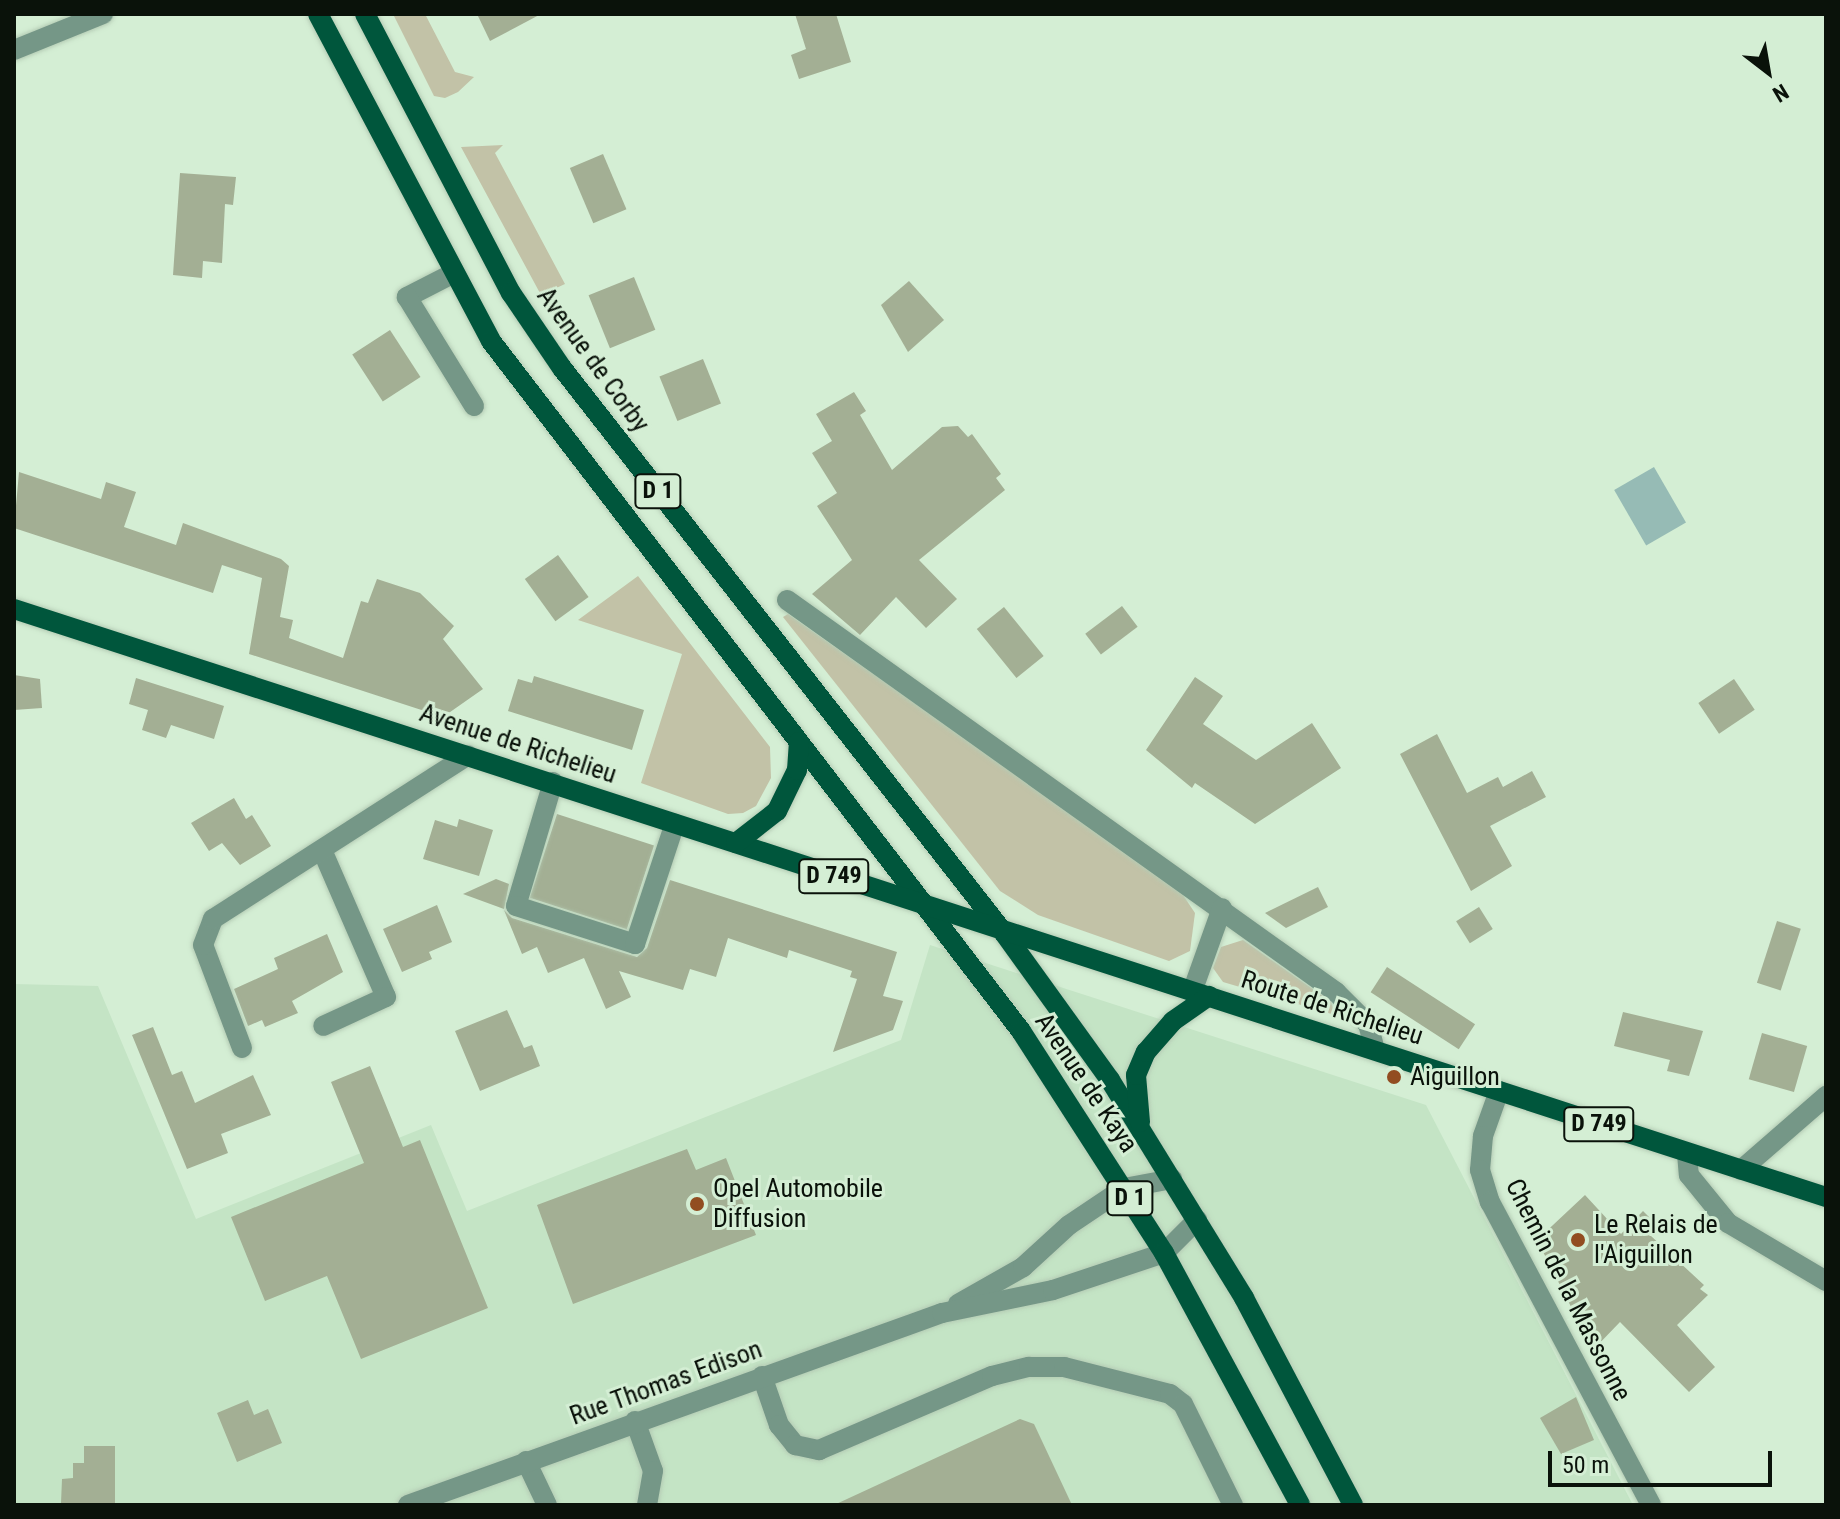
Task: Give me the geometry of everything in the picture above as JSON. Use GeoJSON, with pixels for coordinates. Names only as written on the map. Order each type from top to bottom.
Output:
{"type":"FeatureCollection","features":[{"type":"Feature","properties":{"kind":"main road","name":"D 1"},"geometry":{"type":"LineString","coordinates":[[318,14],[452,274],[527,393],[931,909]]}},
{"type":"Feature","properties":{"kind":"main road","name":"Avenue de Corby"},"geometry":{"type":"LineString","coordinates":[[365,14],[511,293],[562,368],[1004,933]]}},
{"type":"Feature","properties":{"kind":"main road","name":"Avenue de Richelieu"},"geometry":{"type":"LineString","coordinates":[[14,609],[553,782],[1004,933]]}},
{"type":"Feature","properties":{"kind":"main road"},"geometry":{"type":"LineString","coordinates":[[736,843],[777,811],[797,770],[799,742]]}},
{"type":"Feature","properties":{"kind":"main road","name":"Avenue de Kaya"},"geometry":{"type":"LineString","coordinates":[[931,909],[1021,1031],[1124,1188],[1164,1253],[1300,1505]]}},
{"type":"Feature","properties":{"kind":"main road","name":"Route de Richelieu"},"geometry":{"type":"LineString","coordinates":[[1004,933],[1374,1047],[1687,1154],[1826,1197]]}},
{"type":"Feature","properties":{"kind":"main road","name":"Avenue de Kaya"},"geometry":{"type":"LineString","coordinates":[[1004,933],[1172,1179],[1353,1505]]}},
{"type":"Feature","properties":{"kind":"main road"},"geometry":{"type":"LineString","coordinates":[[1141,1130],[1136,1075],[1146,1052],[1200,994]]}},
{"type":"Feature","properties":{"kind":"street"},"geometry":{"type":"LineString","coordinates":[[14,50],[95,15]]}},
{"type":"Feature","properties":{"kind":"street"},"geometry":{"type":"LineString","coordinates":[[452,274],[407,297],[474,406]]}},
{"type":"Feature","properties":{"kind":"street"},"geometry":{"type":"LineString","coordinates":[[787,600],[1336,992],[1368,1024],[1374,1047]]}},
{"type":"Feature","properties":{"kind":"street"},"geometry":{"type":"LineString","coordinates":[[242,1048],[203,945],[213,919],[468,755]]}},
{"type":"Feature","properties":{"kind":"street"},"geometry":{"type":"LineString","coordinates":[[553,782],[516,906],[635,944],[675,823]]}},
{"type":"Feature","properties":{"kind":"street"},"geometry":{"type":"LineString","coordinates":[[322,850],[386,997],[323,1026]]}},
{"type":"Feature","properties":{"kind":"street"},"geometry":{"type":"LineString","coordinates":[[1200,994],[1222,908]]}},
{"type":"Feature","properties":{"kind":"street","name":"Chemin de la Massonne"},"geometry":{"type":"LineString","coordinates":[[1499,1091],[1483,1136],[1480,1170],[1490,1202],[1651,1505]]}},
{"type":"Feature","properties":{"kind":"street"},"geometry":{"type":"LineString","coordinates":[[1741,1170],[1826,1096]]}},
{"type":"Feature","properties":{"kind":"street"},"geometry":{"type":"LineString","coordinates":[[1687,1154],[1689,1175],[1728,1223],[1826,1281]]}},
{"type":"Feature","properties":{"kind":"street","name":"Rue Thomas Edison"},"geometry":{"type":"LineString","coordinates":[[942,1313],[1023,1267],[1069,1225],[1124,1188],[1172,1179]]}},
{"type":"Feature","properties":{"kind":"street","name":"Rue Thomas Edison"},"geometry":{"type":"LineString","coordinates":[[408,1505],[942,1313],[1053,1290],[1164,1253],[1197,1220]]}},
{"type":"Feature","properties":{"kind":"street"},"geometry":{"type":"LineString","coordinates":[[762,1376],[779,1425],[795,1445],[819,1450],[992,1376],[1029,1367],[1064,1367],[1170,1394],[1183,1404],[1233,1505]]}},
{"type":"Feature","properties":{"kind":"street"},"geometry":{"type":"LineString","coordinates":[[635,1421],[653,1471],[647,1505]]}},
{"type":"Feature","properties":{"kind":"street"},"geometry":{"type":"LineString","coordinates":[[526,1461],[547,1505]]}},
{"type":"Feature","properties":{"kind":"shaded area"},"geometry":{"type":"Polygon","coordinates":[[[393,14],[425,14],[455,72],[474,77],[458,92],[445,98],[434,96],[393,14]]]}},
{"type":"Feature","properties":{"kind":"shaded area"},"geometry":{"type":"Polygon","coordinates":[[[503,145],[495,153],[565,284],[541,295],[461,147],[503,145]]]}},
{"type":"Feature","properties":{"kind":"shaded area"},"geometry":{"type":"Polygon","coordinates":[[[638,576],[770,747],[771,778],[756,806],[743,813],[728,814],[641,783],[682,654],[578,620],[638,576]]]}},
{"type":"Feature","properties":{"kind":"shaded area"},"geometry":{"type":"Polygon","coordinates":[[[788,614],[1179,889],[1195,913],[1190,951],[1169,961],[1038,915],[1000,891],[783,617],[788,614]]]}},
{"type":"Feature","properties":{"kind":"shaded area"},"geometry":{"type":"Polygon","coordinates":[[[1243,940],[1331,1002],[1335,1015],[1223,982],[1213,968],[1221,947],[1243,940]]]}},
{"type":"Feature","properties":{"kind":"shaded area"},"geometry":{"type":"Polygon","coordinates":[[[930,945],[1426,1105],[1633,1505],[14,1505],[14,984],[98,986],[196,1219],[431,1125],[467,1211],[901,1040],[930,945]]]}},
{"type":"Feature","properties":{"kind":"water"},"geometry":{"type":"Polygon","coordinates":[[[1654,467],[1686,522],[1646,545],[1614,490],[1654,467]]]}},
{"type":"Feature","properties":{"kind":"building"},"geometry":{"type":"Polygon","coordinates":[[[477,14],[541,14],[490,41],[477,14]]]}},
{"type":"Feature","properties":{"kind":"building"},"geometry":{"type":"Polygon","coordinates":[[[795,14],[836,14],[851,62],[799,79],[791,55],[806,49],[795,14]]]}},
{"type":"Feature","properties":{"kind":"building"},"geometry":{"type":"Polygon","coordinates":[[[603,154],[626,209],[593,223],[570,168],[603,154]]]}},
{"type":"Feature","properties":{"kind":"building"},"geometry":{"type":"Polygon","coordinates":[[[180,173],[236,177],[233,205],[225,204],[222,263],[203,261],[202,278],[173,275],[180,173]]]}},
{"type":"Feature","properties":{"kind":"building"},"geometry":{"type":"Polygon","coordinates":[[[634,277],[655,330],[610,348],[589,295],[634,277]]]}},
{"type":"Feature","properties":{"kind":"building"},"geometry":{"type":"Polygon","coordinates":[[[909,281],[944,320],[908,352],[881,305],[909,281]]]}},
{"type":"Feature","properties":{"kind":"building"},"geometry":{"type":"Polygon","coordinates":[[[390,330],[420,377],[383,401],[352,355],[390,330]]]}},
{"type":"Feature","properties":{"kind":"building"},"geometry":{"type":"Polygon","coordinates":[[[703,359],[721,404],[677,421],[659,377],[703,359]]]}},
{"type":"Feature","properties":{"kind":"building"},"geometry":{"type":"Polygon","coordinates":[[[854,392],[866,411],[860,415],[892,470],[942,427],[958,426],[968,437],[972,434],[1001,474],[996,478],[1005,490],[919,560],[957,599],[926,628],[896,597],[860,635],[812,594],[852,560],[817,506],[837,493],[812,453],[832,441],[816,414],[854,392]]]}},
{"type":"Feature","properties":{"kind":"building"},"geometry":{"type":"Polygon","coordinates":[[[19,472],[101,499],[106,482],[136,492],[124,527],[176,545],[183,523],[281,559],[289,566],[280,617],[293,620],[289,638],[343,658],[361,601],[368,603],[377,579],[420,593],[454,626],[443,639],[483,689],[443,717],[249,654],[262,578],[222,565],[213,593],[14,528],[19,472]]]}},
{"type":"Feature","properties":{"kind":"building"},"geometry":{"type":"Polygon","coordinates":[[[558,555],[589,597],[555,621],[525,579],[558,555]]]}},
{"type":"Feature","properties":{"kind":"building"},"geometry":{"type":"Polygon","coordinates":[[[1122,606],[1138,627],[1101,654],[1085,634],[1122,606]]]}},
{"type":"Feature","properties":{"kind":"building"},"geometry":{"type":"Polygon","coordinates":[[[1004,607],[1044,656],[1016,678],[977,629],[1004,607]]]}},
{"type":"Feature","properties":{"kind":"building"},"geometry":{"type":"Polygon","coordinates":[[[14,675],[40,679],[42,708],[14,710],[14,675]]]}},
{"type":"Feature","properties":{"kind":"building"},"geometry":{"type":"Polygon","coordinates":[[[534,676],[644,710],[632,750],[508,711],[518,679],[532,683],[534,676]]]}},
{"type":"Feature","properties":{"kind":"building"},"geometry":{"type":"Polygon","coordinates":[[[1195,677],[1223,696],[1203,724],[1256,760],[1312,723],[1341,768],[1255,824],[1195,783],[1192,788],[1146,750],[1195,677]]]}},
{"type":"Feature","properties":{"kind":"building"},"geometry":{"type":"Polygon","coordinates":[[[136,678],[224,706],[214,739],[171,725],[166,738],[142,730],[148,710],[129,704],[136,678]]]}},
{"type":"Feature","properties":{"kind":"building"},"geometry":{"type":"Polygon","coordinates":[[[1734,679],[1755,710],[1719,734],[1698,703],[1734,679]]]}},
{"type":"Feature","properties":{"kind":"building"},"geometry":{"type":"Polygon","coordinates":[[[1437,734],[1467,793],[1498,777],[1503,787],[1532,771],[1546,797],[1490,826],[1512,866],[1471,891],[1400,754],[1437,734]]]}},
{"type":"Feature","properties":{"kind":"building"},"geometry":{"type":"Polygon","coordinates":[[[234,798],[246,819],[252,815],[271,846],[240,865],[222,843],[209,851],[191,823],[234,798]]]}},
{"type":"Feature","properties":{"kind":"building"},"geometry":{"type":"Polygon","coordinates":[[[557,814],[654,846],[627,929],[530,898],[557,814]]]}},
{"type":"Feature","properties":{"kind":"building"},"geometry":{"type":"Polygon","coordinates":[[[459,819],[493,830],[479,876],[423,859],[435,820],[457,827],[459,819]]]}},
{"type":"Feature","properties":{"kind":"building"},"geometry":{"type":"Polygon","coordinates":[[[496,879],[509,884],[504,909],[463,894],[496,879]]]}},
{"type":"Feature","properties":{"kind":"building"},"geometry":{"type":"Polygon","coordinates":[[[670,880],[897,952],[883,996],[903,1001],[893,1030],[833,1052],[857,979],[850,977],[852,971],[789,950],[787,958],[728,938],[716,977],[690,969],[683,990],[619,971],[631,997],[606,1009],[584,958],[548,973],[537,947],[522,954],[504,910],[512,918],[637,957],[647,948],[670,880]]]}},
{"type":"Feature","properties":{"kind":"building"},"geometry":{"type":"Polygon","coordinates":[[[1318,887],[1328,907],[1286,928],[1265,913],[1318,887]]]}},
{"type":"Feature","properties":{"kind":"building"},"geometry":{"type":"Polygon","coordinates":[[[437,905],[452,942],[429,952],[432,959],[402,972],[383,929],[437,905]]]}},
{"type":"Feature","properties":{"kind":"building"},"geometry":{"type":"Polygon","coordinates":[[[1479,907],[1493,929],[1470,943],[1456,921],[1479,907]]]}},
{"type":"Feature","properties":{"kind":"building"},"geometry":{"type":"Polygon","coordinates":[[[1777,921],[1801,929],[1781,991],[1757,983],[1777,921]]]}},
{"type":"Feature","properties":{"kind":"building"},"geometry":{"type":"Polygon","coordinates":[[[327,934],[343,972],[292,1001],[298,1013],[265,1027],[262,1020],[248,1026],[234,989],[278,969],[274,958],[327,934]]]}},
{"type":"Feature","properties":{"kind":"building"},"geometry":{"type":"Polygon","coordinates":[[[1387,967],[1475,1024],[1459,1049],[1371,992],[1387,967]]]}},
{"type":"Feature","properties":{"kind":"building"},"geometry":{"type":"Polygon","coordinates":[[[507,1010],[524,1048],[532,1045],[540,1066],[480,1091],[455,1031],[507,1010]]]}},
{"type":"Feature","properties":{"kind":"building"},"geometry":{"type":"Polygon","coordinates":[[[1623,1012],[1703,1031],[1689,1076],[1667,1071],[1670,1060],[1614,1046],[1623,1012]]]}},
{"type":"Feature","properties":{"kind":"building"},"geometry":{"type":"Polygon","coordinates":[[[153,1027],[172,1075],[182,1071],[195,1103],[253,1075],[271,1115],[221,1134],[228,1153],[187,1169],[132,1035],[153,1027]]]}},
{"type":"Feature","properties":{"kind":"building"},"geometry":{"type":"Polygon","coordinates":[[[1762,1033],[1807,1046],[1794,1092],[1749,1079],[1762,1033]]]}},
{"type":"Feature","properties":{"kind":"building"},"geometry":{"type":"Polygon","coordinates":[[[370,1066],[403,1147],[420,1140],[488,1308],[361,1359],[327,1276],[265,1301],[231,1217],[364,1163],[331,1082],[370,1066]]]}},
{"type":"Feature","properties":{"kind":"building"},"geometry":{"type":"Polygon","coordinates":[[[687,1149],[696,1170],[726,1158],[756,1235],[573,1304],[537,1205],[687,1149]]]}},
{"type":"Feature","properties":{"kind":"building"},"geometry":{"type":"Polygon","coordinates":[[[1585,1195],[1621,1234],[1643,1211],[1659,1227],[1651,1236],[1704,1285],[1700,1289],[1708,1295],[1677,1325],[1715,1367],[1689,1392],[1620,1322],[1593,1350],[1537,1240],[1585,1195]]]}},
{"type":"Feature","properties":{"kind":"building"},"geometry":{"type":"Polygon","coordinates":[[[1576,1397],[1594,1440],[1561,1454],[1540,1418],[1576,1397]]]}},
{"type":"Feature","properties":{"kind":"building"},"geometry":{"type":"Polygon","coordinates":[[[248,1400],[254,1415],[268,1409],[282,1443],[237,1462],[217,1413],[248,1400]]]}},
{"type":"Feature","properties":{"kind":"building"},"geometry":{"type":"Polygon","coordinates":[[[1020,1419],[1034,1424],[1072,1505],[834,1505],[1020,1419]]]}},
{"type":"Feature","properties":{"kind":"building"},"geometry":{"type":"Polygon","coordinates":[[[84,1446],[115,1446],[115,1503],[61,1503],[62,1479],[73,1478],[73,1463],[84,1463],[84,1446]]]}},
{"type":"Feature","properties":{"kind":"place","name":"Aiguillon"},"geometry":{"type":"Point","coordinates":[1394,1077]}},
{"type":"Feature","properties":{"kind":"place","name":"Opel Automobile Diffusion"},"geometry":{"type":"Point","coordinates":[697,1204]}},
{"type":"Feature","properties":{"kind":"place","name":"Le Relais de l'Aiguillon"},"geometry":{"type":"Point","coordinates":[1578,1240]}}]}
